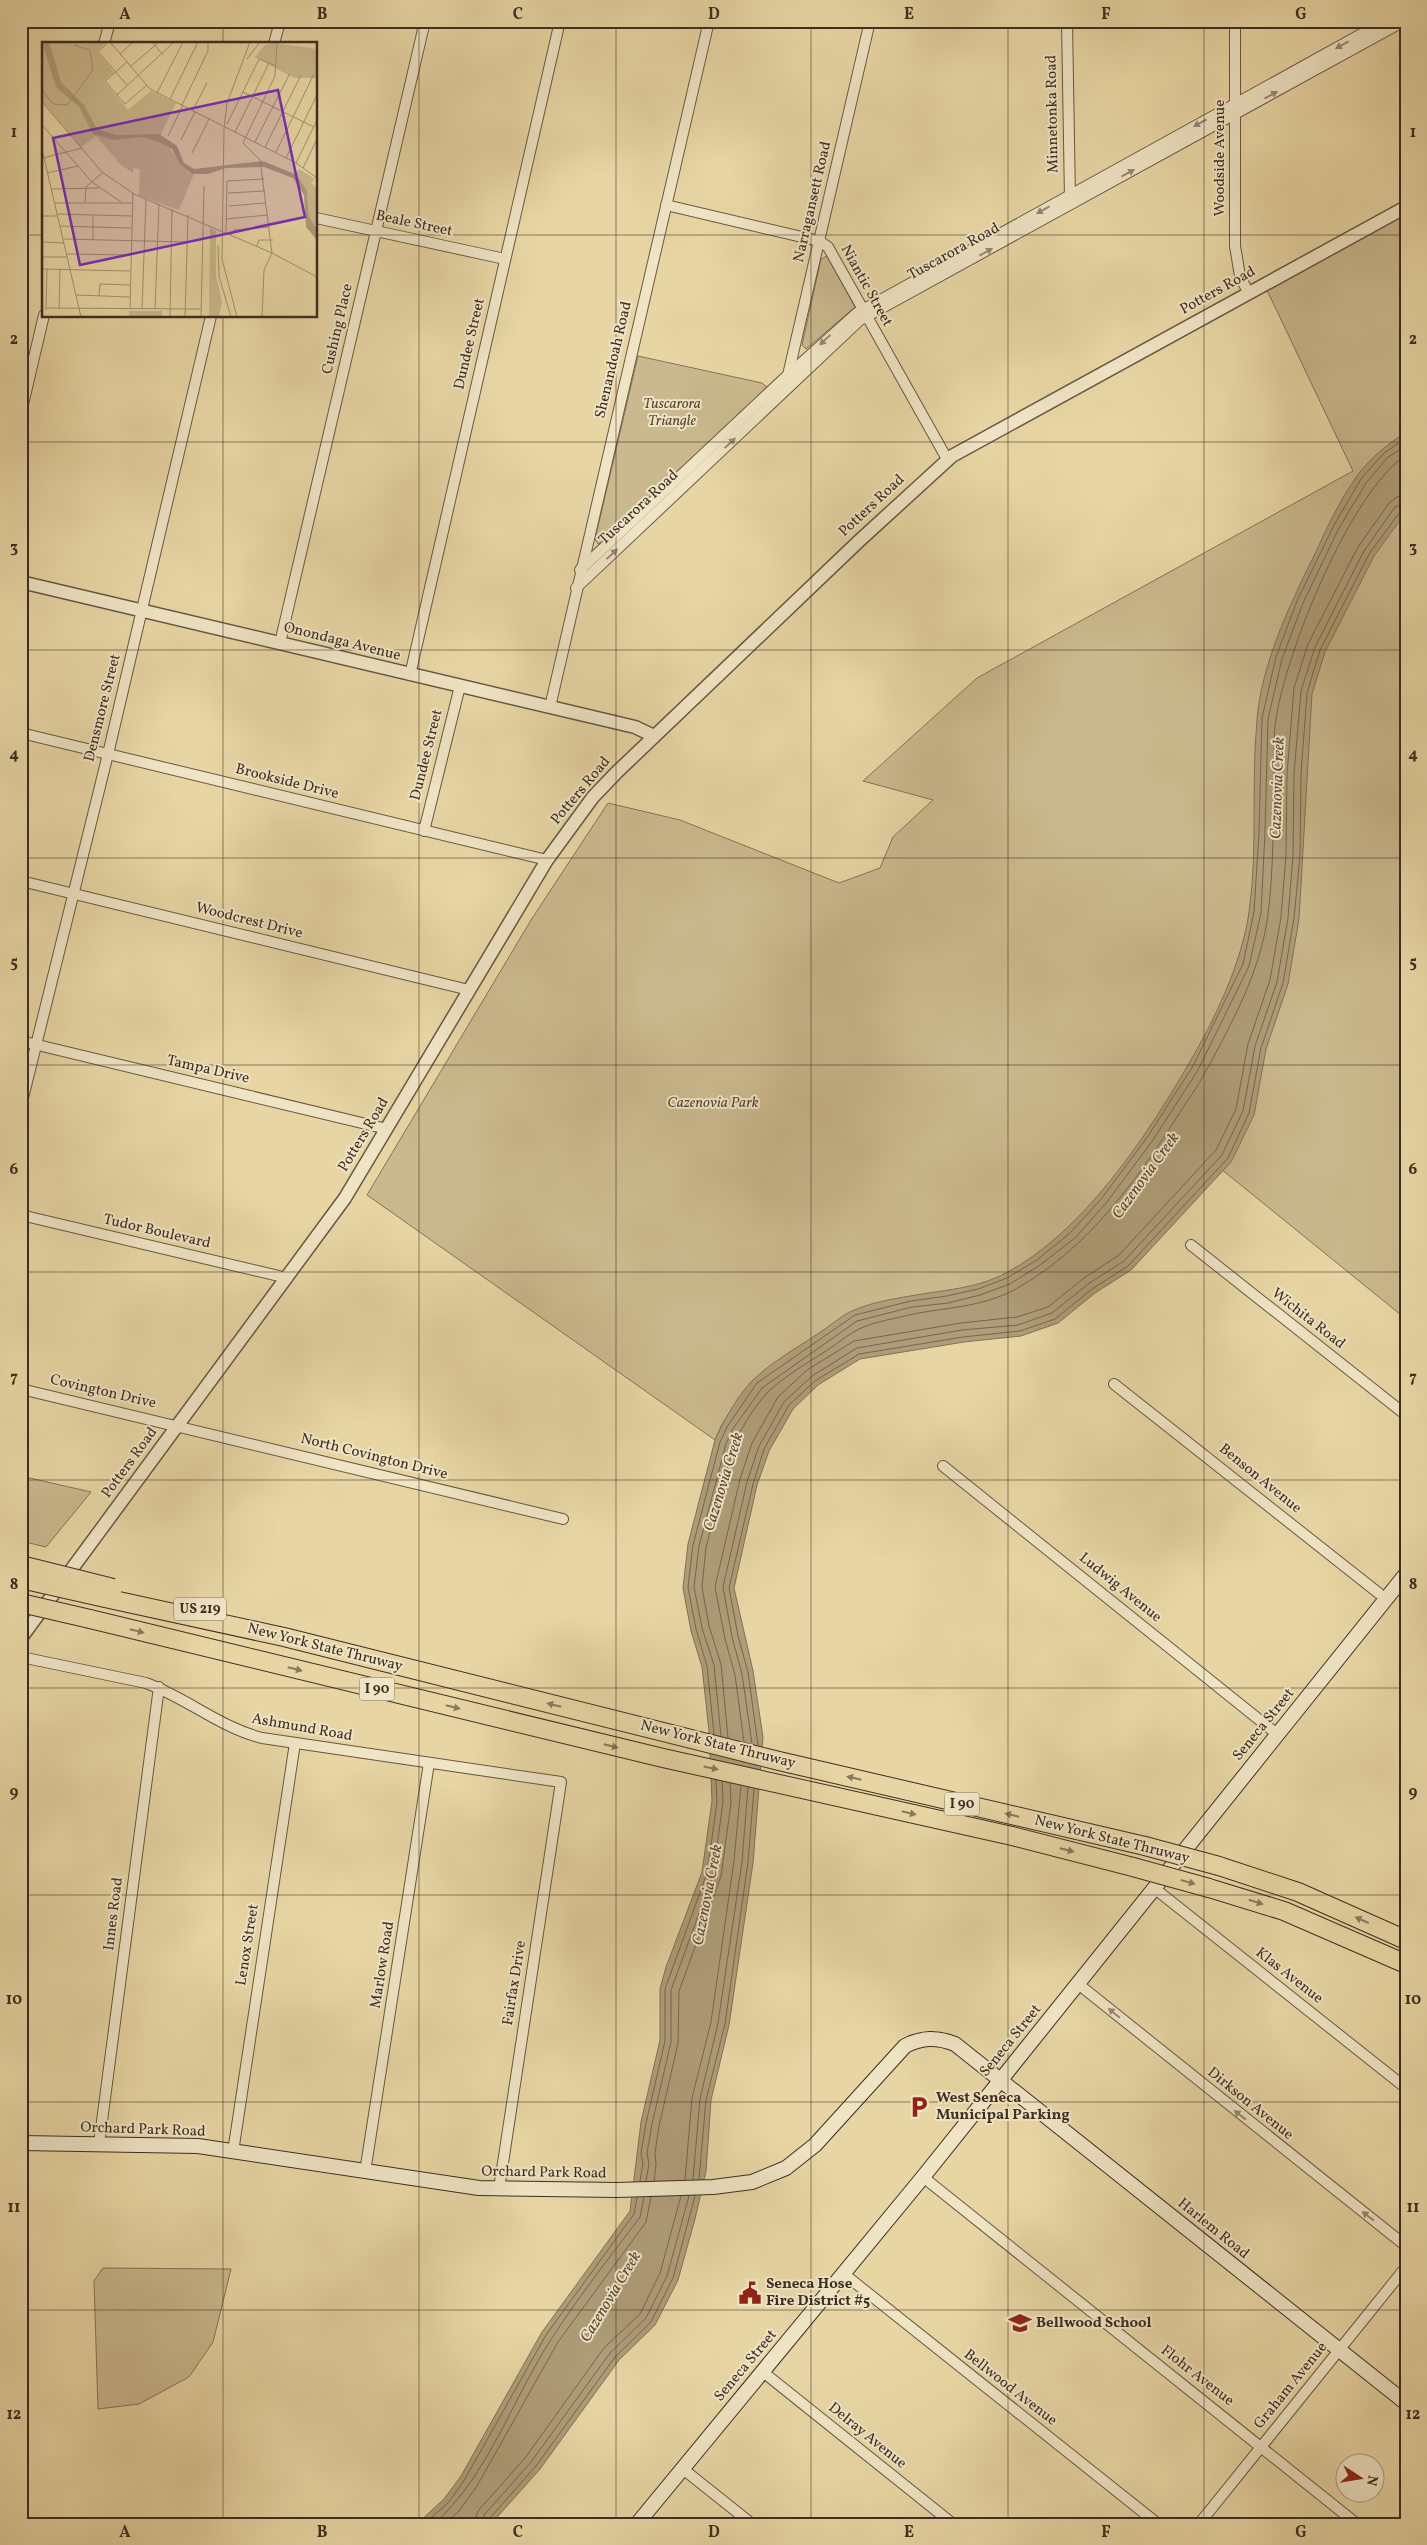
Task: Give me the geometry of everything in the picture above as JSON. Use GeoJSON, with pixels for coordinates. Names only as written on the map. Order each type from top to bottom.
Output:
{"type":"FeatureCollection","features":[{"type":"Feature","properties":{"kind":"highway","name":"US 219"},"geometry":{"type":"LineString","coordinates":[[22,1570],[109,1593],[245,1620],[284,1637]]}},
{"type":"Feature","properties":{"kind":"highway","name":"New York State Thruway"},"geometry":{"type":"LineString","coordinates":[[21,1603],[663,1758],[1012,1836],[1133,1867],[1284,1911],[1406,1964]]}},
{"type":"Feature","properties":{"kind":"highway","name":"New York State Thruway"},"geometry":{"type":"LineString","coordinates":[[284,1637],[779,1761],[1145,1846],[1219,1866],[1298,1892],[1406,1940]]}},
{"type":"Feature","properties":{"kind":"main road","name":"Seneca Street"},"geometry":{"type":"LineString","coordinates":[[637,2524],[923,2177],[1405,1575]]}},
{"type":"Feature","properties":{"kind":"main road","name":"Orchard Park Road"},"geometry":{"type":"LineString","coordinates":[[21,2143],[198,2146],[479,2188],[617,2190],[713,2187],[761,2179],[786,2168],[801,2158],[815,2146],[898,2052],[914,2041],[934,2038],[955,2044],[1000,2079]]}},
{"type":"Feature","properties":{"kind":"main road","name":"Harlem Road"},"geometry":{"type":"LineString","coordinates":[[1000,2079],[1267,2294],[1406,2403]]}},
{"type":"Feature","properties":{"kind":"street"},"geometry":{"type":"LineString","coordinates":[[105,42],[110,21]]}},
{"type":"Feature","properties":{"kind":"street"},"geometry":{"type":"LineString","coordinates":[[275,42],[280,21]]}},
{"type":"Feature","properties":{"kind":"street","name":"Cushing Place"},"geometry":{"type":"LineString","coordinates":[[280,643],[425,21]]}},
{"type":"Feature","properties":{"kind":"street","name":"Dundee Street"},"geometry":{"type":"LineString","coordinates":[[410,675],[560,21]]}},
{"type":"Feature","properties":{"kind":"street","name":"Shenandoah Road"},"geometry":{"type":"LineString","coordinates":[[550,707],[580,570],[709,21]]}},
{"type":"Feature","properties":{"kind":"street","name":"Narragansett Road"},"geometry":{"type":"LineString","coordinates":[[785,390],[870,21]]}},
{"type":"Feature","properties":{"kind":"street","name":"Minnetonka Road"},"geometry":{"type":"LineString","coordinates":[[1067,21],[1070,200]]}},
{"type":"Feature","properties":{"kind":"street","name":"Woodside Avenue"},"geometry":{"type":"LineString","coordinates":[[1235,21],[1235,246],[1240,276],[1248,292]]}},
{"type":"Feature","properties":{"kind":"street","name":"Tuscarora Road"},"geometry":{"type":"LineString","coordinates":[[1236,109],[1385,21]]}},
{"type":"Feature","properties":{"kind":"street","name":"Tuscarora Road"},"geometry":{"type":"LineString","coordinates":[[580,570],[846,320],[864,313],[1236,109],[1404,21]]}},
{"type":"Feature","properties":{"kind":"street","name":"Niantic Street"},"geometry":{"type":"LineString","coordinates":[[666,205],[819,241],[828,247],[947,459]]}},
{"type":"Feature","properties":{"kind":"street","name":"Potters Road"},"geometry":{"type":"LineString","coordinates":[[21,1638],[345,1198],[547,860],[593,797],[654,736],[947,459],[1248,292],[1406,207]]}},
{"type":"Feature","properties":{"kind":"street","name":"Beale Street"},"geometry":{"type":"LineString","coordinates":[[318,218],[505,259]]}},
{"type":"Feature","properties":{"kind":"street","name":"Tuscarora Road"},"geometry":{"type":"LineString","coordinates":[[576,588],[864,313]]}},
{"type":"Feature","properties":{"kind":"street"},"geometry":{"type":"LineString","coordinates":[[21,413],[43,318]]}},
{"type":"Feature","properties":{"kind":"street","name":"Densmore Street"},"geometry":{"type":"LineString","coordinates":[[21,1106],[108,754],[211,318]]}},
{"type":"Feature","properties":{"kind":"street","name":"Onondaga Avenue"},"geometry":{"type":"LineString","coordinates":[[21,582],[635,727],[654,736]]}},
{"type":"Feature","properties":{"kind":"street","name":"Dundee Street"},"geometry":{"type":"LineString","coordinates":[[424,831],[460,686]]}},
{"type":"Feature","properties":{"kind":"street","name":"Brookside Drive"},"geometry":{"type":"LineString","coordinates":[[21,733],[547,860]]}},
{"type":"Feature","properties":{"kind":"street","name":"Woodcrest Drive"},"geometry":{"type":"LineString","coordinates":[[21,881],[469,990]]}},
{"type":"Feature","properties":{"kind":"street","name":"Tampa Drive"},"geometry":{"type":"LineString","coordinates":[[21,1041],[387,1129]]}},
{"type":"Feature","properties":{"kind":"street","name":"Tudor Boulevard"},"geometry":{"type":"LineString","coordinates":[[21,1215],[287,1278]]}},
{"type":"Feature","properties":{"kind":"street","name":"Wichita Road"},"geometry":{"type":"LineString","coordinates":[[1191,1246],[1406,1415]]}},
{"type":"Feature","properties":{"kind":"street","name":"Benson Avenue"},"geometry":{"type":"LineString","coordinates":[[1114,1384],[1386,1599]]}},
{"type":"Feature","properties":{"kind":"street","name":"Covington Drive"},"geometry":{"type":"LineString","coordinates":[[21,1389],[178,1425]]}},
{"type":"Feature","properties":{"kind":"street","name":"North Covington Drive"},"geometry":{"type":"LineString","coordinates":[[178,1425],[563,1519]]}},
{"type":"Feature","properties":{"kind":"street","name":"Ludwig Avenue"},"geometry":{"type":"LineString","coordinates":[[942,1466],[1278,1734]]}},
{"type":"Feature","properties":{"kind":"street","name":"Ashmund Road"},"geometry":{"type":"LineString","coordinates":[[21,1657],[136,1680],[159,1688],[241,1732],[295,1743],[561,1782]]}},
{"type":"Feature","properties":{"kind":"street","name":"Innes Road"},"geometry":{"type":"LineString","coordinates":[[99,2144],[159,1688]]}},
{"type":"Feature","properties":{"kind":"street","name":"Lenox Street"},"geometry":{"type":"LineString","coordinates":[[233,2152],[295,1743]]}},
{"type":"Feature","properties":{"kind":"street","name":"Marlow Road"},"geometry":{"type":"LineString","coordinates":[[365,2172],[429,1763]]}},
{"type":"Feature","properties":{"kind":"street","name":"Fairfax Drive"},"geometry":{"type":"LineString","coordinates":[[498,2189],[561,1782]]}},
{"type":"Feature","properties":{"kind":"street","name":"Klas Avenue"},"geometry":{"type":"LineString","coordinates":[[1154,1888],[1406,2088]]}},
{"type":"Feature","properties":{"kind":"street","name":"Dirkson Avenue"},"geometry":{"type":"LineString","coordinates":[[1077,1983],[1406,2246]]}},
{"type":"Feature","properties":{"kind":"street","name":"Flohr Avenue"},"geometry":{"type":"LineString","coordinates":[[923,2177],[1357,2524]]}},
{"type":"Feature","properties":{"kind":"street","name":"Graham Avenue"},"geometry":{"type":"LineString","coordinates":[[1199,2524],[1406,2267]]}},
{"type":"Feature","properties":{"kind":"street","name":"Bellwood Avenue"},"geometry":{"type":"LineString","coordinates":[[844,2274],[1158,2524]]}},
{"type":"Feature","properties":{"kind":"street","name":"Delray Avenue"},"geometry":{"type":"LineString","coordinates":[[763,2372],[953,2524]]}},
{"type":"Feature","properties":{"kind":"street"},"geometry":{"type":"LineString","coordinates":[[683,2468],[752,2524]]}},
{"type":"Feature","properties":{"kind":"green space","name":"Cazenovia Park"},"geometry":{"type":"Polygon","coordinates":[[[1406,213],[1406,1319],[1205,1156],[999,1287],[853,1311],[753,1380],[722,1424],[715,1440],[367,1195],[531,920],[608,803],[680,820],[839,883],[880,868],[893,837],[933,800],[863,781],[977,678],[1353,471],[1266,288],[1406,213]]]}},
{"type":"Feature","properties":{"kind":"green space"},"geometry":{"type":"Polygon","coordinates":[[[827,256],[855,307],[806,349],[802,345],[821,259],[827,256]]]}},
{"type":"Feature","properties":{"kind":"green space","name":"Tuscarora Triangle"},"geometry":{"type":"Polygon","coordinates":[[[638,356],[762,383],[767,387],[602,543],[598,544],[595,539],[638,356]]]}},
{"type":"Feature","properties":{"kind":"green space"},"geometry":{"type":"Polygon","coordinates":[[[21,1476],[91,1492],[46,1547],[21,1541],[21,1476]]]}},
{"type":"Feature","properties":{"kind":"green space"},"geometry":{"type":"Polygon","coordinates":[[[103,2268],[231,2269],[213,2342],[189,2377],[139,2404],[98,2409],[94,2281],[103,2268]]]}},
{"type":"Feature","properties":{"kind":"water","name":"Cazenovia Creek"},"geometry":{"type":"Polygon","coordinates":[[[1406,432],[1406,512],[1374,556],[1325,652],[1312,694],[1299,919],[1288,984],[1266,1049],[1254,1115],[1231,1162],[1131,1270],[1095,1293],[1058,1323],[1021,1336],[964,1342],[860,1359],[818,1385],[793,1409],[769,1451],[757,1485],[734,1588],[753,1671],[763,1737],[753,1863],[729,2025],[711,2100],[706,2171],[678,2280],[655,2325],[619,2360],[540,2469],[491,2524],[417,2524],[444,2499],[461,2476],[542,2332],[630,2211],[641,2122],[660,2040],[660,1989],[666,1967],[702,1872],[712,1801],[709,1731],[702,1667],[691,1631],[683,1588],[688,1544],[715,1440],[727,1416],[748,1385],[779,1359],[838,1319],[866,1306],[903,1297],[959,1288],[983,1282],[1006,1273],[1034,1255],[1061,1234],[1086,1209],[1132,1153],[1171,1094],[1208,1030],[1226,991],[1240,951],[1249,912],[1252,888],[1254,768],[1257,720],[1264,679],[1270,658],[1295,596],[1328,526],[1350,486],[1362,469],[1374,457],[1406,432]]]}},
{"type":"Feature","properties":{"kind":"place","name":"West Seneca Municipal Parking"},"geometry":{"type":"Point","coordinates":[919,2107]}},
{"type":"Feature","properties":{"kind":"place","name":"Seneca Hose Fire District #5"},"geometry":{"type":"Point","coordinates":[750,2293]}},
{"type":"Feature","properties":{"kind":"place","name":"Bellwood School"},"geometry":{"type":"Point","coordinates":[1020,2323]}}]}
